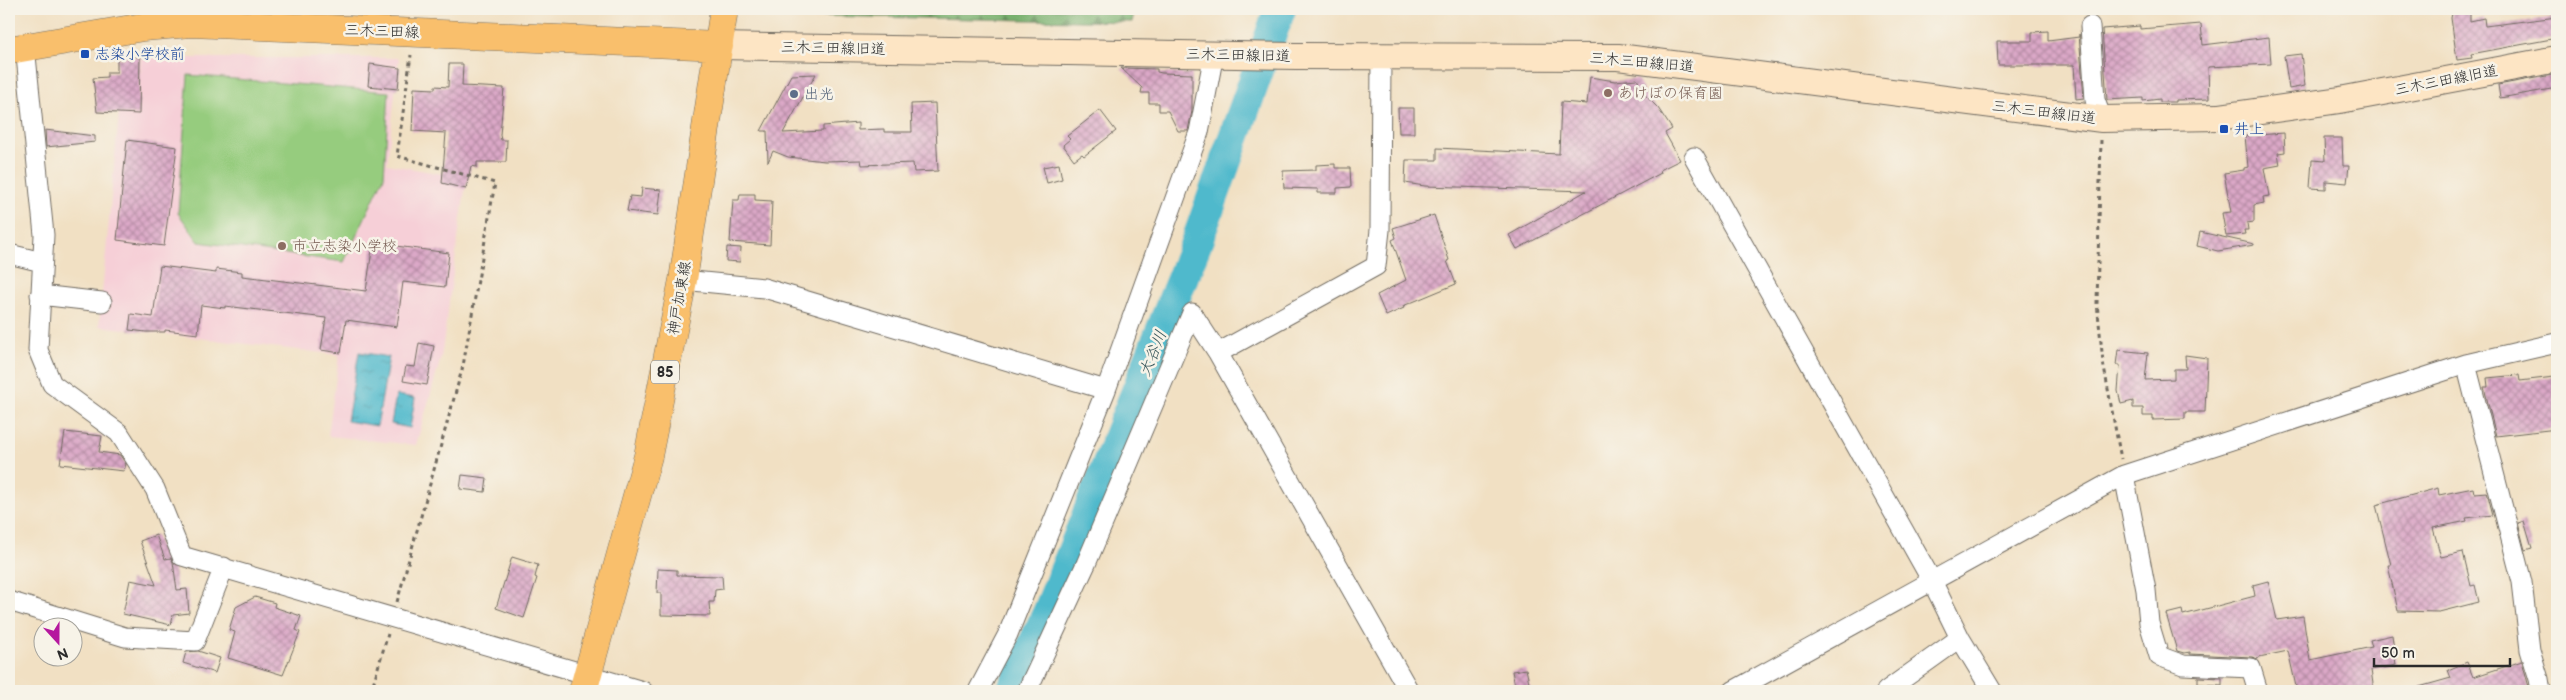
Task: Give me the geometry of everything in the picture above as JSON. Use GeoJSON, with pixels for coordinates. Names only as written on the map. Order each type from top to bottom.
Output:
{"type":"FeatureCollection","features":[{"type":"Feature","properties":{"kind":"main road"},"geometry":{"type":"LineString","coordinates":[[719,46],[724,11]]}},
{"type":"Feature","properties":{"kind":"main road","name":"三木三田線"},"geometry":{"type":"LineString","coordinates":[[17,48],[142,27],[191,23],[719,46]]}},
{"type":"Feature","properties":{"kind":"main road","name":"神戸加東線"},"geometry":{"type":"LineString","coordinates":[[585,683],[648,456],[683,280],[719,46]]}},
{"type":"Feature","properties":{"kind":"street"},"geometry":{"type":"LineString","coordinates":[[2090,26],[2095,100],[2102,119]]}},
{"type":"Feature","properties":{"kind":"street","name":"三木三田線旧道"},"geometry":{"type":"LineString","coordinates":[[719,46],[1296,56],[1618,57],[2102,119],[2219,117],[2340,100],[2557,58]]}},
{"type":"Feature","properties":{"kind":"street"},"geometry":{"type":"LineString","coordinates":[[17,48],[44,235],[38,350],[52,384],[119,433],[156,489],[182,556],[393,618],[585,683],[642,691]]}},
{"type":"Feature","properties":{"kind":"street"},"geometry":{"type":"LineString","coordinates":[[978,691],[1008,634],[1106,390],[1199,132],[1214,54]]}},
{"type":"Feature","properties":{"kind":"street"},"geometry":{"type":"LineString","coordinates":[[1218,353],[1376,266],[1380,230],[1381,55]]}},
{"type":"Feature","properties":{"kind":"street"},"geometry":{"type":"LineString","coordinates":[[1694,156],[1932,581],[1960,638],[1992,691]]}},
{"type":"Feature","properties":{"kind":"street"},"geometry":{"type":"LineString","coordinates":[[9,254],[42,262]]}},
{"type":"Feature","properties":{"kind":"street"},"geometry":{"type":"LineString","coordinates":[[683,280],[764,288],[1106,390]]}},
{"type":"Feature","properties":{"kind":"street"},"geometry":{"type":"LineString","coordinates":[[40,295],[102,302]]}},
{"type":"Feature","properties":{"kind":"street"},"geometry":{"type":"LineString","coordinates":[[1027,691],[1086,564],[1192,313],[1218,353],[1409,691]]}},
{"type":"Feature","properties":{"kind":"street"},"geometry":{"type":"LineString","coordinates":[[1733,691],[2124,475],[2466,364],[2557,343]]}},
{"type":"Feature","properties":{"kind":"street"},"geometry":{"type":"LineString","coordinates":[[2466,364],[2522,582],[2530,650],[2541,691]]}},
{"type":"Feature","properties":{"kind":"street"},"geometry":{"type":"LineString","coordinates":[[2124,475],[2146,590],[2149,623],[2159,656],[2183,665],[2251,668],[2258,691]]}},
{"type":"Feature","properties":{"kind":"street"},"geometry":{"type":"LineString","coordinates":[[9,601],[125,637],[195,641],[224,567]]}},
{"type":"Feature","properties":{"kind":"street"},"geometry":{"type":"LineString","coordinates":[[1886,691],[1960,638]]}},
{"type":"Feature","properties":{"kind":"path"},"geometry":{"type":"LineString","coordinates":[[371,691],[464,366],[494,183],[397,156],[414,32]]}},
{"type":"Feature","properties":{"kind":"path"},"geometry":{"type":"LineString","coordinates":[[2102,119],[2097,303],[2103,362],[2124,475]]}},
{"type":"Feature","properties":{"kind":"shaded area","name":"市立志染小学校"},"geometry":{"type":"Polygon","coordinates":[[[141,58],[399,58],[387,164],[464,178],[465,190],[441,358],[416,445],[328,436],[339,355],[99,326],[119,113],[139,115],[141,58]]]}},
{"type":"Feature","properties":{"kind":"green space"},"geometry":{"type":"Polygon","coordinates":[[[734,9],[1135,9],[1132,22],[816,16],[734,9]]]}},
{"type":"Feature","properties":{"kind":"green space"},"geometry":{"type":"Polygon","coordinates":[[[188,75],[389,92],[384,177],[344,262],[199,242],[178,213],[188,75]]]}},
{"type":"Feature","properties":{"kind":"water"},"geometry":{"type":"Polygon","coordinates":[[[359,352],[389,357],[377,426],[347,421],[359,352]]]}},
{"type":"Feature","properties":{"kind":"water"},"geometry":{"type":"Polygon","coordinates":[[[396,395],[415,398],[410,428],[391,424],[396,395]]]}},
{"type":"Feature","properties":{"kind":"building"},"geometry":{"type":"Polygon","coordinates":[[[2453,9],[2470,9],[2470,21],[2484,18],[2485,26],[2557,17],[2557,38],[2471,54],[2472,58],[2457,60],[2451,18],[2453,9]]]}},
{"type":"Feature","properties":{"kind":"building"},"geometry":{"type":"Polygon","coordinates":[[[2201,24],[2203,45],[2269,37],[2271,64],[2208,67],[2209,99],[2176,100],[2176,102],[2160,102],[2160,99],[2143,101],[2143,98],[2107,100],[2102,29],[2140,26],[2140,29],[2201,24]]]}},
{"type":"Feature","properties":{"kind":"building"},"geometry":{"type":"Polygon","coordinates":[[[2048,31],[2048,41],[2079,37],[2079,34],[2084,98],[2076,99],[2074,65],[1998,65],[1997,41],[2032,41],[2032,32],[2048,31]]]}},
{"type":"Feature","properties":{"kind":"building"},"geometry":{"type":"Polygon","coordinates":[[[2301,54],[2305,86],[2289,89],[2284,56],[2301,54]]]}},
{"type":"Feature","properties":{"kind":"building"},"geometry":{"type":"Polygon","coordinates":[[[125,56],[140,57],[139,114],[97,112],[93,78],[107,77],[107,72],[117,72],[117,58],[125,58],[125,56]]]}},
{"type":"Feature","properties":{"kind":"building"},"geometry":{"type":"Polygon","coordinates":[[[370,64],[400,68],[398,89],[368,86],[370,64]]]}},
{"type":"Feature","properties":{"kind":"building"},"geometry":{"type":"Polygon","coordinates":[[[449,64],[463,64],[462,86],[504,88],[500,135],[501,140],[507,140],[506,162],[477,162],[477,167],[471,166],[466,189],[442,183],[446,133],[412,131],[414,88],[435,89],[435,86],[448,87],[449,64]]]}},
{"type":"Feature","properties":{"kind":"building"},"geometry":{"type":"Polygon","coordinates":[[[1121,68],[1157,69],[1157,72],[1162,73],[1192,74],[1192,111],[1188,131],[1178,131],[1168,111],[1159,111],[1159,103],[1149,103],[1149,93],[1141,93],[1142,88],[1121,68]]]}},
{"type":"Feature","properties":{"kind":"building"},"geometry":{"type":"Polygon","coordinates":[[[816,74],[783,133],[823,131],[823,126],[858,123],[858,130],[884,129],[884,132],[912,132],[911,104],[935,103],[938,171],[914,172],[913,163],[862,165],[861,160],[825,161],[788,157],[773,151],[768,162],[767,131],[761,131],[791,75],[816,74]]]}},
{"type":"Feature","properties":{"kind":"building"},"geometry":{"type":"Polygon","coordinates":[[[2557,74],[2557,88],[2500,98],[2498,85],[2557,74]]]}},
{"type":"Feature","properties":{"kind":"building"},"geometry":{"type":"Polygon","coordinates":[[[1590,77],[1615,81],[1637,79],[1646,96],[1658,108],[1672,129],[1665,133],[1680,160],[1660,170],[1661,173],[1517,249],[1509,235],[1586,191],[1425,186],[1405,183],[1406,160],[1437,160],[1437,148],[1559,154],[1561,102],[1587,104],[1590,77]]]}},
{"type":"Feature","properties":{"kind":"building"},"geometry":{"type":"Polygon","coordinates":[[[1398,108],[1414,108],[1414,133],[1399,133],[1398,108]]]}},
{"type":"Feature","properties":{"kind":"building"},"geometry":{"type":"Polygon","coordinates":[[[1100,110],[1116,131],[1084,156],[1082,154],[1074,160],[1063,145],[1070,139],[1067,136],[1100,110]]]}},
{"type":"Feature","properties":{"kind":"building"},"geometry":{"type":"Polygon","coordinates":[[[45,130],[95,136],[95,142],[46,147],[45,130]]]}},
{"type":"Feature","properties":{"kind":"building"},"geometry":{"type":"Polygon","coordinates":[[[2284,133],[2285,152],[2278,153],[2280,165],[2264,168],[2269,196],[2263,197],[2264,203],[2254,205],[2254,222],[2247,223],[2248,230],[2244,230],[2245,234],[2226,236],[2222,213],[2231,212],[2224,173],[2244,170],[2244,168],[2248,167],[2245,136],[2284,133]]]}},
{"type":"Feature","properties":{"kind":"building"},"geometry":{"type":"Polygon","coordinates":[[[2324,138],[2342,138],[2343,166],[2349,166],[2347,183],[2326,181],[2326,189],[2310,188],[2312,160],[2325,161],[2324,138]]]}},
{"type":"Feature","properties":{"kind":"building"},"geometry":{"type":"Polygon","coordinates":[[[127,140],[177,147],[164,246],[117,240],[127,140]]]}},
{"type":"Feature","properties":{"kind":"building"},"geometry":{"type":"Polygon","coordinates":[[[1059,164],[1062,179],[1047,183],[1043,167],[1059,164]]]}},
{"type":"Feature","properties":{"kind":"building"},"geometry":{"type":"Polygon","coordinates":[[[1335,164],[1335,168],[1350,168],[1351,187],[1337,188],[1337,193],[1318,193],[1318,189],[1284,188],[1283,171],[1316,170],[1316,165],[1335,164]]]}},
{"type":"Feature","properties":{"kind":"building"},"geometry":{"type":"Polygon","coordinates":[[[642,188],[661,190],[658,215],[627,211],[630,196],[641,197],[642,188]]]}},
{"type":"Feature","properties":{"kind":"building"},"geometry":{"type":"Polygon","coordinates":[[[740,194],[755,194],[755,200],[772,201],[770,245],[730,242],[733,200],[739,200],[740,194]]]}},
{"type":"Feature","properties":{"kind":"building"},"geometry":{"type":"Polygon","coordinates":[[[1434,215],[1449,260],[1447,261],[1456,284],[1403,306],[1404,308],[1386,316],[1377,295],[1406,280],[1392,240],[1396,238],[1393,228],[1434,215]]]}},
{"type":"Feature","properties":{"kind":"building"},"geometry":{"type":"Polygon","coordinates":[[[2200,232],[2254,245],[2218,251],[2197,246],[2200,232]]]}},
{"type":"Feature","properties":{"kind":"building"},"geometry":{"type":"Polygon","coordinates":[[[373,243],[449,253],[445,287],[403,282],[397,327],[346,320],[341,353],[321,350],[326,318],[225,306],[225,308],[201,305],[198,334],[165,330],[165,332],[146,332],[129,330],[131,314],[153,317],[160,266],[216,273],[216,269],[242,272],[242,276],[366,291],[373,243]]]}},
{"type":"Feature","properties":{"kind":"building"},"geometry":{"type":"Polygon","coordinates":[[[727,247],[741,248],[740,262],[726,261],[727,247]]]}},
{"type":"Feature","properties":{"kind":"building"},"geometry":{"type":"Polygon","coordinates":[[[419,343],[434,346],[427,385],[403,381],[406,366],[415,367],[419,343]]]}},
{"type":"Feature","properties":{"kind":"building"},"geometry":{"type":"Polygon","coordinates":[[[2118,350],[2148,353],[2145,380],[2174,379],[2174,369],[2186,369],[2185,355],[2207,358],[2205,412],[2185,412],[2185,419],[2153,420],[2153,416],[2143,416],[2143,408],[2133,408],[2133,401],[2121,404],[2118,391],[2120,365],[2116,365],[2118,350]]]}},
{"type":"Feature","properties":{"kind":"building"},"geometry":{"type":"Polygon","coordinates":[[[2519,375],[2520,381],[2554,377],[2557,429],[2496,436],[2484,387],[2488,387],[2487,378],[2519,375]]]}},
{"type":"Feature","properties":{"kind":"building"},"geometry":{"type":"Polygon","coordinates":[[[65,432],[102,436],[99,452],[120,455],[126,464],[124,471],[60,464],[65,432]]]}},
{"type":"Feature","properties":{"kind":"building"},"geometry":{"type":"Polygon","coordinates":[[[462,475],[487,478],[485,492],[460,489],[462,475]]]}},
{"type":"Feature","properties":{"kind":"building"},"geometry":{"type":"Polygon","coordinates":[[[2438,488],[2439,495],[2473,488],[2474,493],[2487,492],[2493,515],[2466,518],[2467,521],[2433,528],[2441,557],[2463,552],[2471,586],[2475,585],[2479,602],[2439,612],[2398,611],[2388,565],[2391,565],[2376,505],[2438,488]]]}},
{"type":"Feature","properties":{"kind":"building"},"geometry":{"type":"Polygon","coordinates":[[[2524,521],[2532,548],[2525,550],[2518,523],[2524,521]]]}},
{"type":"Feature","properties":{"kind":"building"},"geometry":{"type":"Polygon","coordinates":[[[156,535],[165,559],[171,558],[173,562],[177,590],[187,589],[189,613],[173,615],[171,625],[123,614],[130,580],[156,585],[140,541],[156,535]]]}},
{"type":"Feature","properties":{"kind":"building"},"geometry":{"type":"Polygon","coordinates":[[[512,557],[538,565],[535,577],[537,578],[524,618],[496,608],[512,557]]]}},
{"type":"Feature","properties":{"kind":"building"},"geometry":{"type":"Polygon","coordinates":[[[658,569],[677,570],[677,575],[722,576],[723,589],[715,590],[714,602],[709,602],[710,616],[661,615],[661,593],[657,593],[658,569]]]}},
{"type":"Feature","properties":{"kind":"building"},"geometry":{"type":"Polygon","coordinates":[[[2268,581],[2277,620],[2303,616],[2310,660],[2372,647],[2370,640],[2392,635],[2396,665],[2371,670],[2374,691],[2297,691],[2288,651],[2259,657],[2258,659],[2252,657],[2190,654],[2190,652],[2177,651],[2166,614],[2182,610],[2183,615],[2255,596],[2253,585],[2268,581]]]}},
{"type":"Feature","properties":{"kind":"building"},"geometry":{"type":"Polygon","coordinates":[[[255,597],[275,603],[274,607],[301,616],[296,630],[300,632],[283,675],[228,658],[235,632],[229,630],[236,607],[255,597]]]}},
{"type":"Feature","properties":{"kind":"building"},"geometry":{"type":"Polygon","coordinates":[[[198,651],[220,658],[215,673],[183,663],[186,652],[198,651]]]}},
{"type":"Feature","properties":{"kind":"building"},"geometry":{"type":"Polygon","coordinates":[[[2522,661],[2530,691],[2419,691],[2419,687],[2451,678],[2448,670],[2467,662],[2473,677],[2522,661]]]}},
{"type":"Feature","properties":{"kind":"building"},"geometry":{"type":"Polygon","coordinates":[[[1526,669],[1531,691],[1516,691],[1512,671],[1526,669]]]}},
{"type":"Feature","properties":{"kind":"building"},"geometry":{"type":"Polygon","coordinates":[[[2198,677],[2222,678],[2222,685],[2198,684],[2198,677]]]}},
{"type":"Feature","properties":{"kind":"waterway","name":"大谷川"},"geometry":{"type":"LineString","coordinates":[[1012,691],[1049,611],[1196,244],[1280,9]]}},
{"type":"Feature","properties":{"kind":"place","name":"志染小学校前"},"geometry":{"type":"Point","coordinates":[85,54]}},
{"type":"Feature","properties":{"kind":"place","name":"あけぼの保育園"},"geometry":{"type":"Point","coordinates":[1608,93]}},
{"type":"Feature","properties":{"kind":"place","name":"出光"},"geometry":{"type":"Point","coordinates":[794,94]}},
{"type":"Feature","properties":{"kind":"place","name":"井上"},"geometry":{"type":"Point","coordinates":[2224,129]}},
{"type":"Feature","properties":{"kind":"place","name":"市立志染小学校"},"geometry":{"type":"Point","coordinates":[282,246]}}]}
